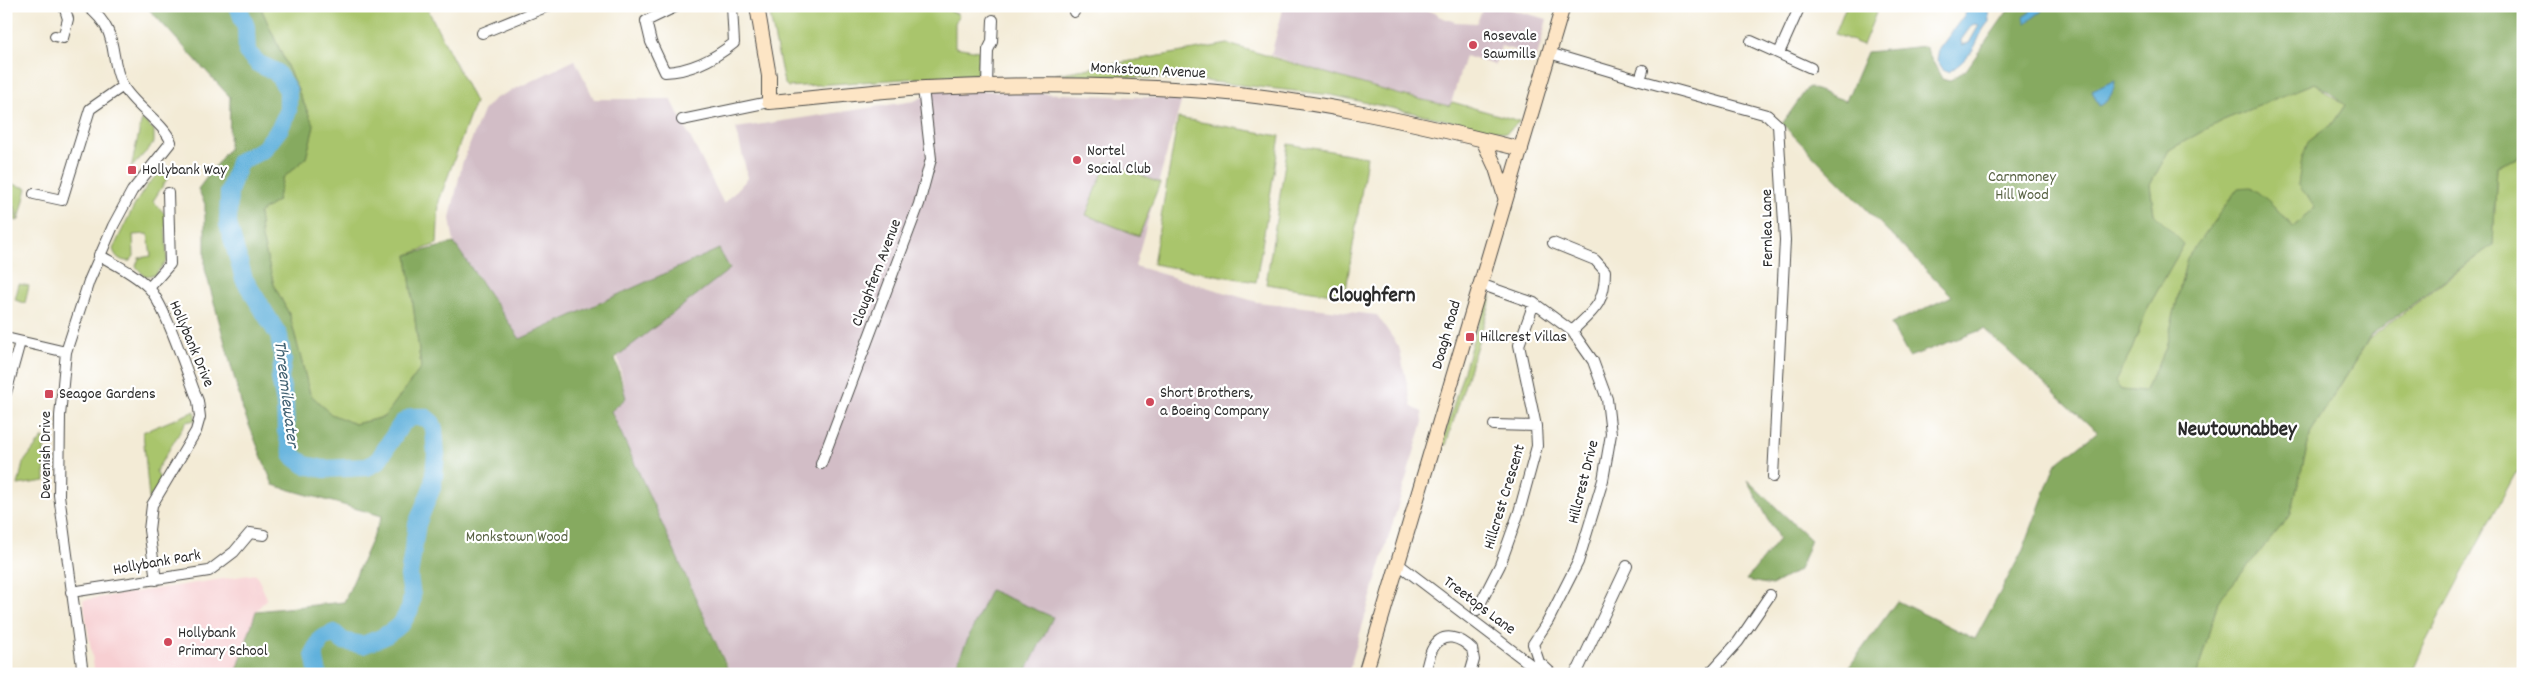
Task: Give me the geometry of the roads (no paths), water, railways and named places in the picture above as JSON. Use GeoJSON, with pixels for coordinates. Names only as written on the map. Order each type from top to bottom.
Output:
{"type":"FeatureCollection","features":[{"type":"Feature","properties":{"kind":"street"},"geometry":{"type":"LineString","coordinates":[[55,36],[63,38],[68,19],[64,6]]}},
{"type":"Feature","properties":{"kind":"street"},"geometry":{"type":"LineString","coordinates":[[34,194],[62,200],[90,109],[123,86],[118,72],[112,39],[105,25],[86,6]]}},
{"type":"Feature","properties":{"kind":"street"},"geometry":{"type":"LineString","coordinates":[[482,33],[548,6]]}},
{"type":"Feature","properties":{"kind":"street"},"geometry":{"type":"LineString","coordinates":[[677,6],[646,21],[651,42],[665,72],[682,72],[718,55],[734,43],[732,6]]}},
{"type":"Feature","properties":{"kind":"street"},"geometry":{"type":"LineString","coordinates":[[682,120],[769,102],[769,76],[757,6]]}},
{"type":"Feature","properties":{"kind":"street","name":"Doagh Road"},"geometry":{"type":"LineString","coordinates":[[1365,674],[1563,6]]}},
{"type":"Feature","properties":{"kind":"street"},"geometry":{"type":"LineString","coordinates":[[1779,53],[1800,6]]}},
{"type":"Feature","properties":{"kind":"street"},"geometry":{"type":"LineString","coordinates":[[987,86],[988,50],[992,42],[993,20]]}},
{"type":"Feature","properties":{"kind":"street"},"geometry":{"type":"LineString","coordinates":[[1752,41],[1811,68]]}},
{"type":"Feature","properties":{"kind":"street","name":"Fernlea Lane"},"geometry":{"type":"LineString","coordinates":[[1548,53],[1641,75],[1767,115],[1778,125],[1785,240],[1773,477]]}},
{"type":"Feature","properties":{"kind":"street","name":"Devenish Drive"},"geometry":{"type":"LineString","coordinates":[[83,674],[59,495],[60,416],[66,352],[80,306],[99,255],[132,191],[171,142],[123,86]]}},
{"type":"Feature","properties":{"kind":"street","name":"Monkstown Avenue"},"geometry":{"type":"LineString","coordinates":[[769,102],[924,88],[987,86],[1102,86],[1222,93],[1288,100],[1376,116],[1520,149]]}},
{"type":"Feature","properties":{"kind":"street","name":"Cloughfern Avenue"},"geometry":{"type":"LineString","coordinates":[[821,464],[919,204],[931,159],[924,88]]}},
{"type":"Feature","properties":{"kind":"street"},"geometry":{"type":"LineString","coordinates":[[1483,140],[1496,168],[1506,197]]}},
{"type":"Feature","properties":{"kind":"street"},"geometry":{"type":"LineString","coordinates":[[149,288],[170,264],[168,193]]}},
{"type":"Feature","properties":{"kind":"street"},"geometry":{"type":"LineString","coordinates":[[1552,243],[1577,251],[1595,260],[1605,271],[1602,301],[1572,331]]}},
{"type":"Feature","properties":{"kind":"street","name":"Hollybank Drive"},"geometry":{"type":"LineString","coordinates":[[99,255],[128,271],[149,288],[160,306],[198,401],[200,418],[196,431],[152,504],[149,530],[156,580]]}},
{"type":"Feature","properties":{"kind":"street","name":"Hillcrest Drive"},"geometry":{"type":"LineString","coordinates":[[1480,284],[1534,303],[1572,331],[1593,361],[1607,399],[1611,434],[1602,480],[1578,562],[1548,621],[1533,644],[1539,662],[1552,674]]}},
{"type":"Feature","properties":{"kind":"street","name":"Hillcrest Crescent"},"geometry":{"type":"LineString","coordinates":[[1477,610],[1500,565],[1519,512],[1537,446],[1536,426],[1519,345],[1534,303]]}},
{"type":"Feature","properties":{"kind":"street"},"geometry":{"type":"LineString","coordinates":[[6,338],[66,352]]}},
{"type":"Feature","properties":{"kind":"street"},"geometry":{"type":"LineString","coordinates":[[6,393],[20,342]]}},
{"type":"Feature","properties":{"kind":"street"},"geometry":{"type":"LineString","coordinates":[[1494,425],[1536,426]]}},
{"type":"Feature","properties":{"kind":"street","name":"Hollybank Park"},"geometry":{"type":"LineString","coordinates":[[71,592],[209,571],[234,552],[250,533],[264,535]]}},
{"type":"Feature","properties":{"kind":"street","name":"Treetops Lane"},"geometry":{"type":"LineString","coordinates":[[1397,563],[1543,674]]}},
{"type":"Feature","properties":{"kind":"street"},"geometry":{"type":"LineString","coordinates":[[1574,674],[1579,668],[1627,566]]}},
{"type":"Feature","properties":{"kind":"street"},"geometry":{"type":"LineString","coordinates":[[1709,674],[1738,642],[1770,595]]}},
{"type":"Feature","properties":{"kind":"street"},"geometry":{"type":"LineString","coordinates":[[1424,674],[1433,646],[1441,640],[1450,637],[1460,639],[1472,649],[1474,660],[1470,674]]}},
{"type":"Feature","properties":{"kind":"water"},"geometry":{"type":"Polygon","coordinates":[[[1971,6],[1988,6],[1989,22],[1964,61],[1949,72],[1944,71],[1937,60],[1939,49],[1971,6]],[[1972,25],[1961,40],[1962,45],[1969,43],[1979,25],[1972,25]]]}},
{"type":"Feature","properties":{"kind":"water"},"geometry":{"type":"Polygon","coordinates":[[[2032,6],[2041,6],[2042,11],[2026,23],[2023,17],[2030,12],[2032,6]]]}},
{"type":"Feature","properties":{"kind":"water"},"geometry":{"type":"Polygon","coordinates":[[[2115,80],[2111,95],[2106,102],[2099,106],[2092,91],[2115,80]]]}},
{"type":"Feature","properties":{"kind":"waterway","name":"Threemilewater"},"geometry":{"type":"LineString","coordinates":[[238,6],[246,27],[247,52],[259,64],[276,72],[288,90],[288,111],[280,128],[264,149],[239,162],[229,192],[228,224],[244,279],[279,336],[283,360],[280,378],[285,403],[286,431],[293,456],[305,465],[324,469],[367,467],[377,462],[402,423],[412,417],[425,417],[432,423],[434,429],[436,454],[433,485],[417,524],[409,576],[412,596],[410,609],[402,623],[395,629],[383,637],[363,645],[343,641],[334,633],[321,639],[314,654],[318,674]]}},
{"type":"Feature","properties":{"kind":"place","name":"Rosevale Sawmills"},"geometry":{"type":"Point","coordinates":[1473,45]}},
{"type":"Feature","properties":{"kind":"place","name":"Nortel Social Club"},"geometry":{"type":"Point","coordinates":[1077,160]}},
{"type":"Feature","properties":{"kind":"place","name":"Hollybank Way"},"geometry":{"type":"Point","coordinates":[132,170]}},
{"type":"Feature","properties":{"kind":"place","name":"Hillcrest Villas"},"geometry":{"type":"Point","coordinates":[1470,337]}},
{"type":"Feature","properties":{"kind":"place","name":"Seagoe Gardens"},"geometry":{"type":"Point","coordinates":[49,394]}},
{"type":"Feature","properties":{"kind":"place","name":"Short Brothers, a Boeing Company"},"geometry":{"type":"Point","coordinates":[1150,402]}},
{"type":"Feature","properties":{"kind":"place","name":"Hollybank Primary School"},"geometry":{"type":"Point","coordinates":[168,642]}},
{"type":"Feature","properties":{"kind":"district","name":"Cloughfern"},"geometry":{"type":"Point","coordinates":[1372,297]}},
{"type":"Feature","properties":{"kind":"district","name":"Newtownabbey"},"geometry":{"type":"Point","coordinates":[2237,431]}},
{"type":"Feature","properties":{"kind":"park label","name":"Carnmoney Hill Wood"},"geometry":{"type":"Point","coordinates":[2022,186]}},
{"type":"Feature","properties":{"kind":"park label","name":"Monkstown Wood"},"geometry":{"type":"Point","coordinates":[517,537]}}]}
